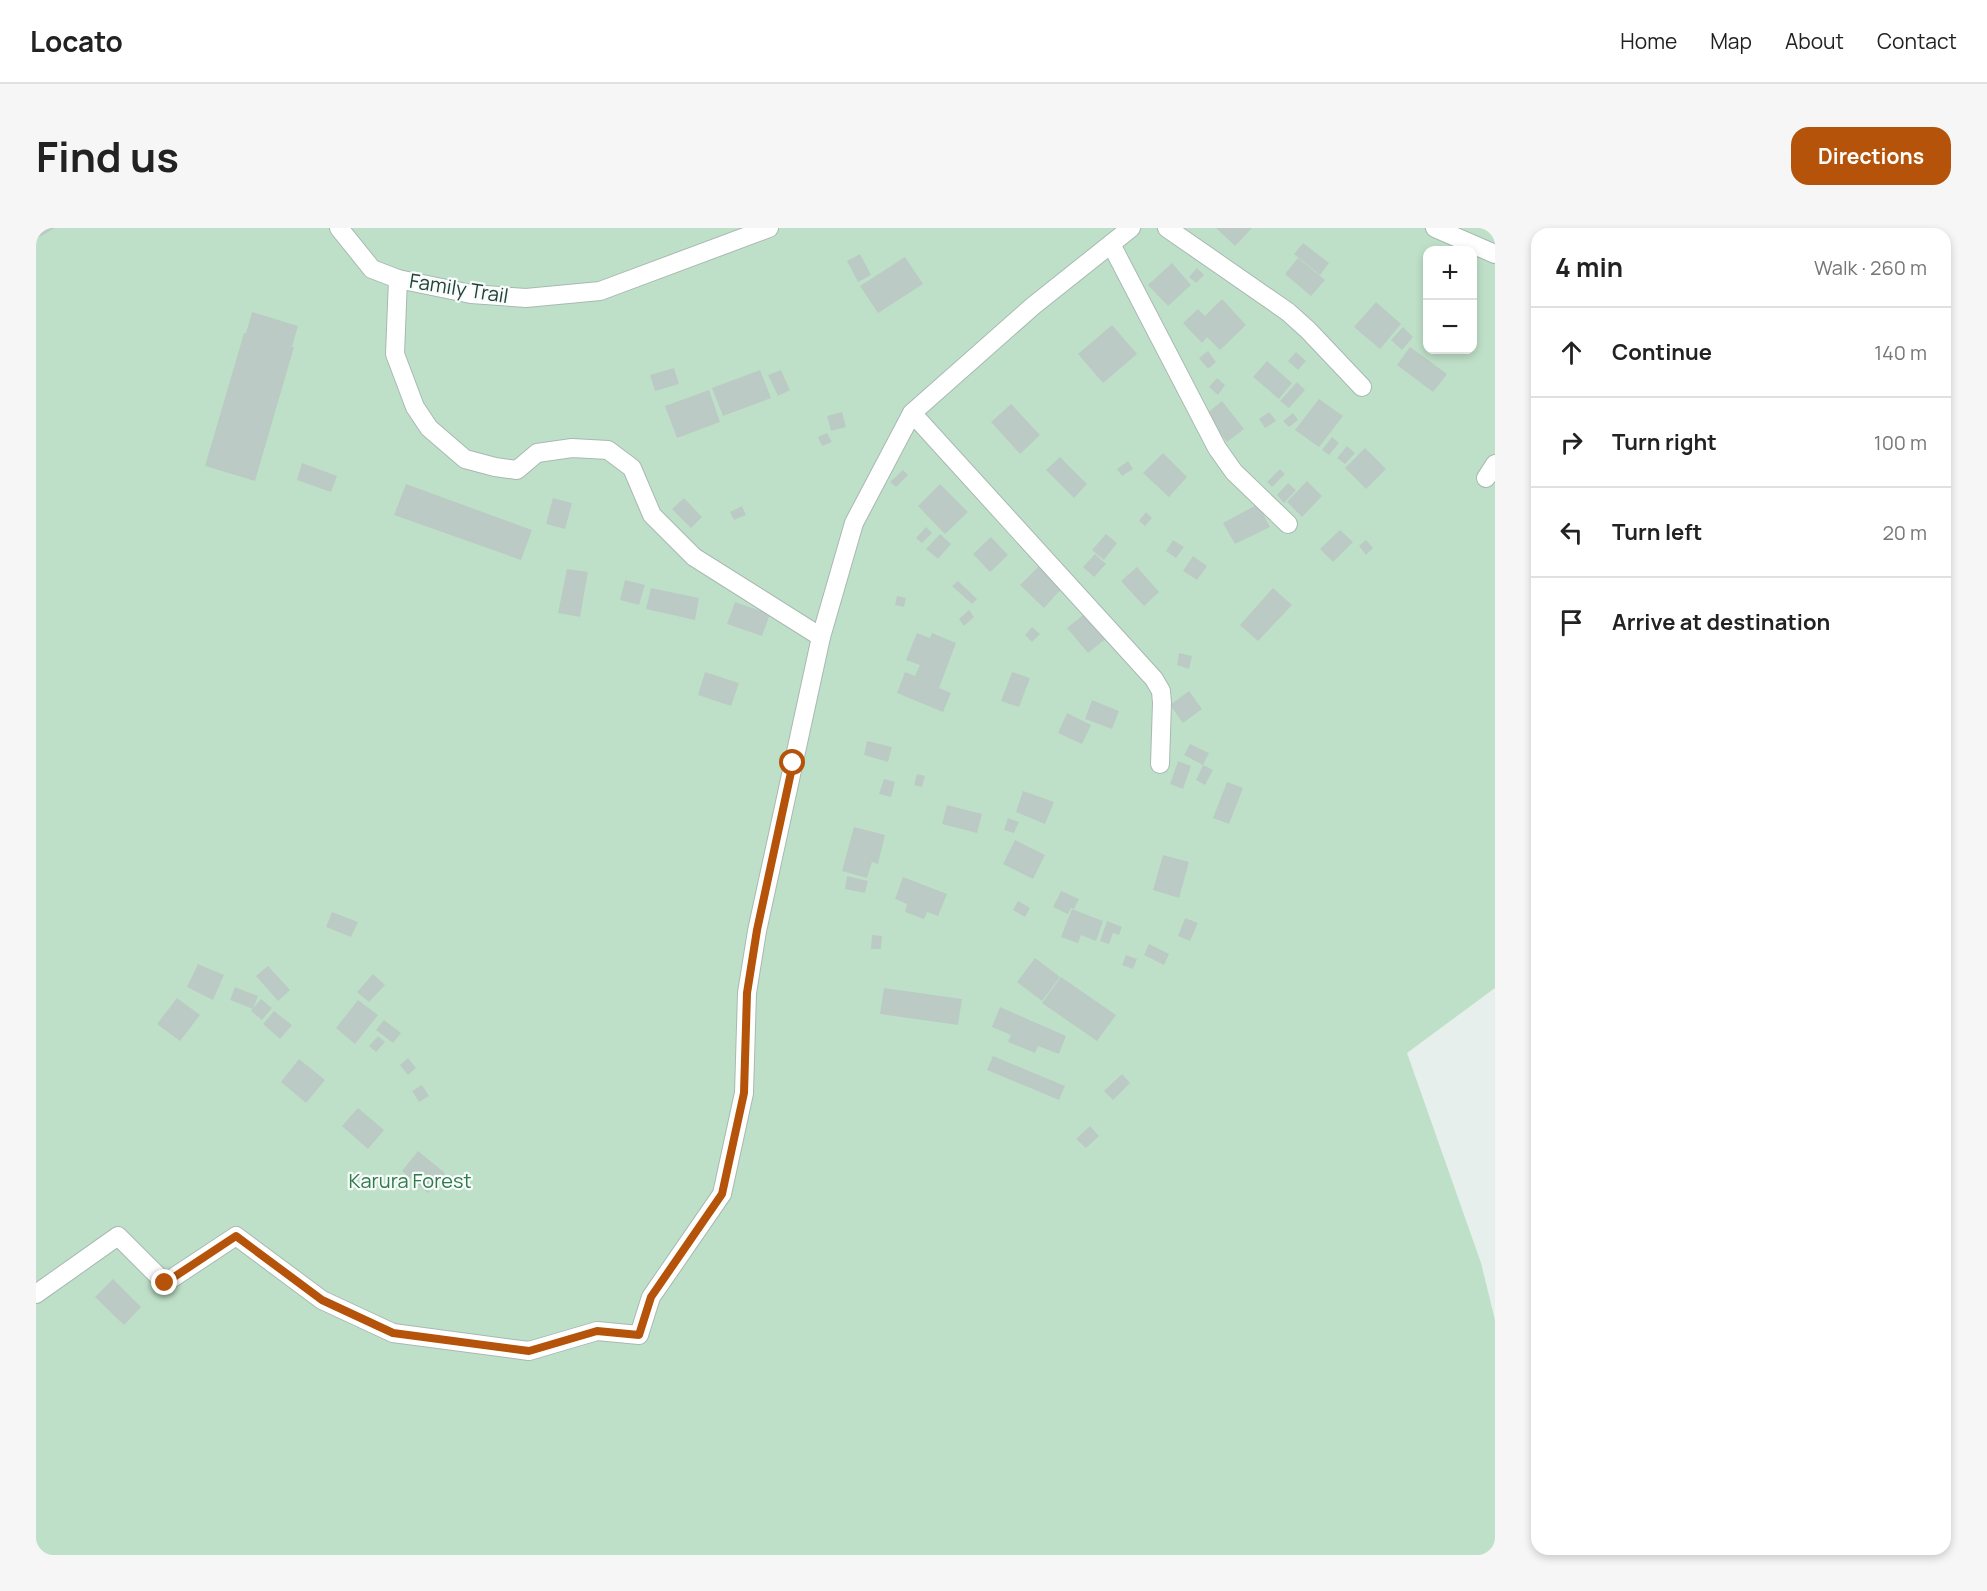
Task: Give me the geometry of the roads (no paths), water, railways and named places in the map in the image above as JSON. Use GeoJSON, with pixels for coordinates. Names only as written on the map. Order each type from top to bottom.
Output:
{"type":"FeatureCollection","features":[{"type":"Feature","properties":{"kind":"street","name":"Family Trail"},"geometry":{"type":"LineString","coordinates":[[339,228],[372,269],[398,279],[471,294],[515,297],[600,291],[769,228]]}},
{"type":"Feature","properties":{"kind":"street"},"geometry":{"type":"LineString","coordinates":[[36,1294],[118,1236],[165,1283],[236,1236],[322,1300],[393,1333],[529,1351],[597,1331],[639,1335],[651,1297],[722,1194],[744,1093],[747,993],[757,930],[820,638],[854,523],[912,413],[1033,306],[1131,228]]}},
{"type":"Feature","properties":{"kind":"street"},"geometry":{"type":"LineString","coordinates":[[1167,228],[1288,312],[1362,387]]}},
{"type":"Feature","properties":{"kind":"street"},"geometry":{"type":"LineString","coordinates":[[1435,228],[1495,254]]}},
{"type":"Feature","properties":{"kind":"street"},"geometry":{"type":"LineString","coordinates":[[1112,244],[1217,448],[1234,472],[1288,524]]}},
{"type":"Feature","properties":{"kind":"street"},"geometry":{"type":"LineString","coordinates":[[398,279],[395,354],[415,407],[429,428],[465,459],[517,470],[537,453],[572,448],[608,450],[632,468],[652,514],[694,557],[820,638]]}},
{"type":"Feature","properties":{"kind":"street"},"geometry":{"type":"LineString","coordinates":[[912,413],[1154,679],[1161,691],[1160,764]]}},
{"type":"Feature","properties":{"kind":"park label","name":"Karura Forest"},"geometry":{"type":"Point","coordinates":[410,1180]}}]}
